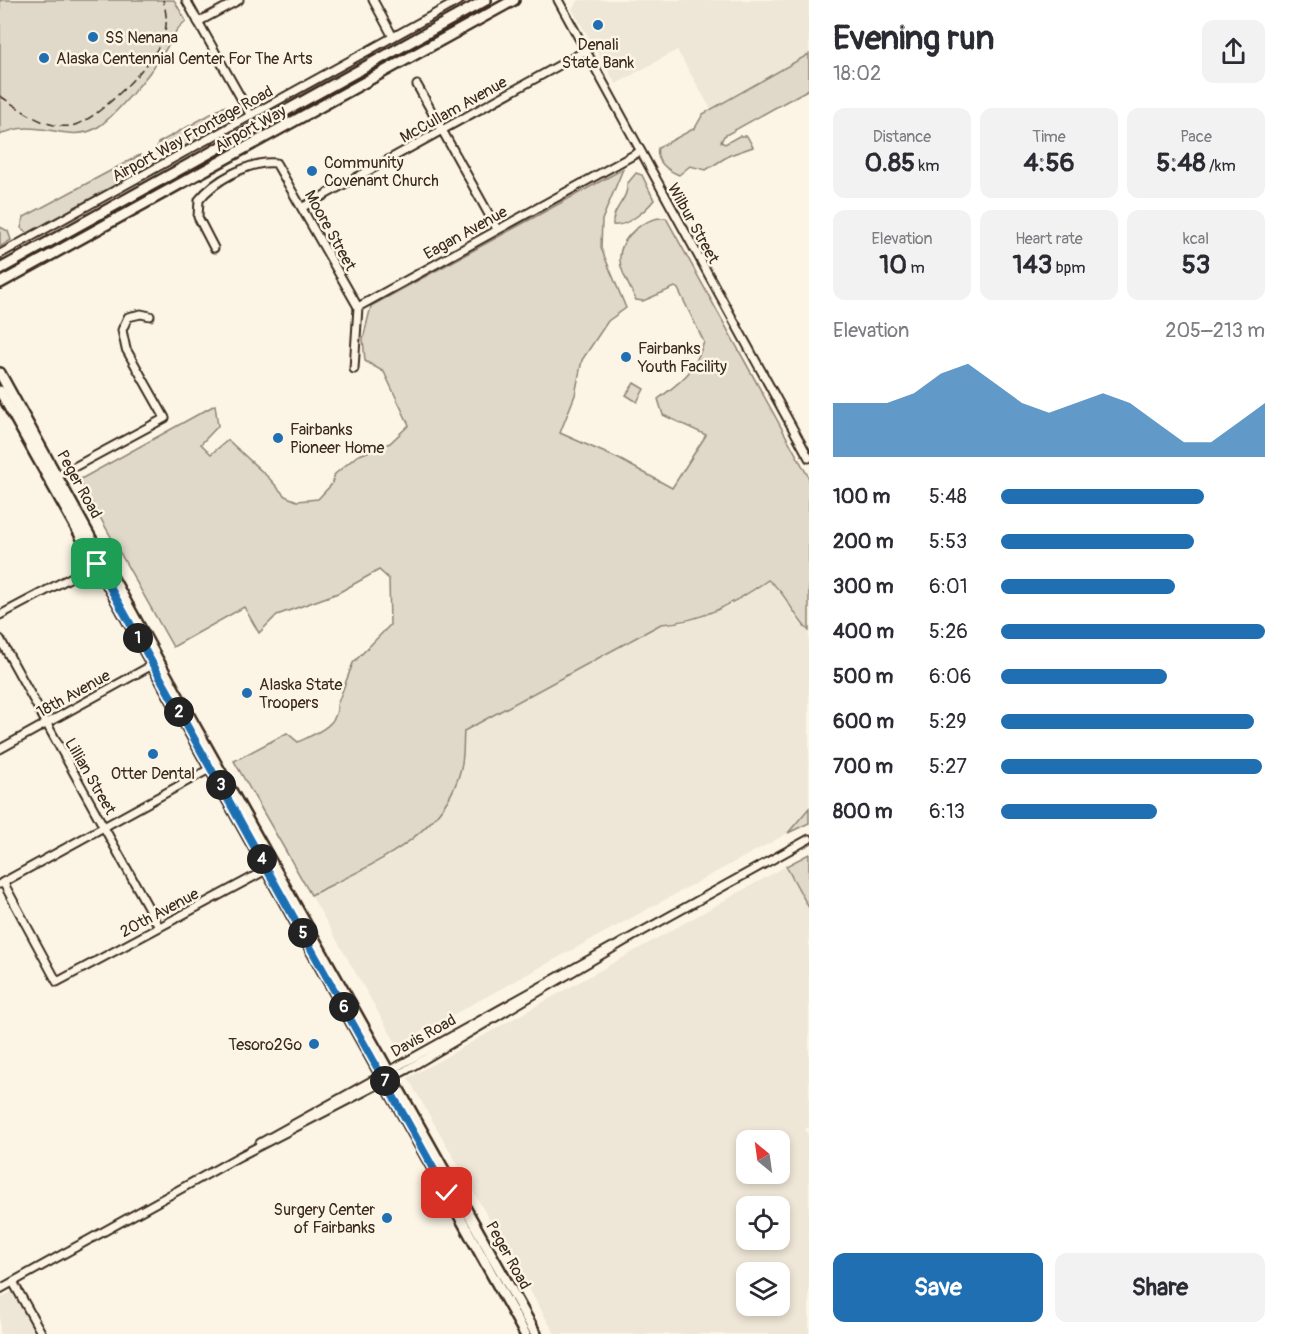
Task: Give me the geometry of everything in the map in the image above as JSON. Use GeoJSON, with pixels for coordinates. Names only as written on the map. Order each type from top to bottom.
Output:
{"type":"FeatureCollection","features":[{"type":"Feature","properties":{"kind":"main road","name":"Airport Way"},"geometry":{"type":"LineString","coordinates":[[0,269],[486,0]]}},
{"type":"Feature","properties":{"kind":"main road","name":"Airport Way"},"geometry":{"type":"LineString","coordinates":[[0,283],[514,0]]}},
{"type":"Feature","properties":{"kind":"main road","name":"Peger Road"},"geometry":{"type":"LineString","coordinates":[[0,373],[156,663],[387,1075],[536,1334]]}},
{"type":"Feature","properties":{"kind":"main road","name":"Peger Road"},"geometry":{"type":"LineString","coordinates":[[0,391],[55,478]]}},
{"type":"Feature","properties":{"kind":"main road","name":"Peger Road"},"geometry":{"type":"LineString","coordinates":[[387,1075],[525,1334]]}},
{"type":"Feature","properties":{"kind":"street"},"geometry":{"type":"LineString","coordinates":[[186,0],[251,116]]}},
{"type":"Feature","properties":{"kind":"street"},"geometry":{"type":"LineString","coordinates":[[198,22],[239,0]]}},
{"type":"Feature","properties":{"kind":"street"},"geometry":{"type":"LineString","coordinates":[[373,0],[393,36]]}},
{"type":"Feature","properties":{"kind":"street","name":"Airport Way Frontage Road"},"geometry":{"type":"LineString","coordinates":[[0,254],[460,0]]}},
{"type":"Feature","properties":{"kind":"street","name":"Wilbur Street"},"geometry":{"type":"LineString","coordinates":[[562,1],[585,51],[639,152],[809,458]]}},
{"type":"Feature","properties":{"kind":"street","name":"McCullam Avenue"},"geometry":{"type":"LineString","coordinates":[[303,207],[585,51]]}},
{"type":"Feature","properties":{"kind":"street"},"geometry":{"type":"LineString","coordinates":[[417,85],[497,229]]}},
{"type":"Feature","properties":{"kind":"street","name":"Eagan Avenue"},"geometry":{"type":"LineString","coordinates":[[358,307],[639,152]]}},
{"type":"Feature","properties":{"kind":"street","name":"Moore Street"},"geometry":{"type":"LineString","coordinates":[[214,248],[198,217],[199,200],[216,184],[243,170],[263,164],[276,164],[303,207],[358,307]]}},
{"type":"Feature","properties":{"kind":"street"},"geometry":{"type":"LineString","coordinates":[[354,369],[358,307]]}},
{"type":"Feature","properties":{"kind":"street"},"geometry":{"type":"LineString","coordinates":[[55,478],[165,418],[126,350],[122,330],[128,317],[141,314],[150,316]]}},
{"type":"Feature","properties":{"kind":"street"},"geometry":{"type":"LineString","coordinates":[[0,615],[101,562]]}},
{"type":"Feature","properties":{"kind":"street","name":"Lillian Street"},"geometry":{"type":"LineString","coordinates":[[0,639],[159,927]]}},
{"type":"Feature","properties":{"kind":"street","name":"18th Avenue"},"geometry":{"type":"LineString","coordinates":[[0,749],[156,663]]}},
{"type":"Feature","properties":{"kind":"street"},"geometry":{"type":"LineString","coordinates":[[1,883],[214,766]]}},
{"type":"Feature","properties":{"kind":"street","name":"Davis Road"},"geometry":{"type":"LineString","coordinates":[[0,1289],[240,1156],[271,1136],[387,1075],[809,839]]}},
{"type":"Feature","properties":{"kind":"street","name":"20th Avenue"},"geometry":{"type":"LineString","coordinates":[[1,883],[57,982],[271,868]]}},
{"type":"Feature","properties":{"kind":"street"},"geometry":{"type":"LineString","coordinates":[[13,1282],[42,1334]]}},
{"type":"Feature","properties":{"kind":"shaded area"},"geometry":{"type":"Polygon","coordinates":[[[0,0],[174,0],[186,21],[140,84],[98,127],[87,132],[75,133],[27,128],[0,135],[0,0]]]}},
{"type":"Feature","properties":{"kind":"shaded area"},"geometry":{"type":"Polygon","coordinates":[[[579,0],[809,0],[809,53],[712,111],[677,50],[616,84],[572,9],[579,0]]]}},
{"type":"Feature","properties":{"kind":"shaded area"},"geometry":{"type":"Polygon","coordinates":[[[809,54],[809,89],[724,136],[721,142],[725,144],[739,136],[747,136],[753,147],[730,155],[706,170],[690,166],[679,175],[666,168],[660,161],[658,148],[695,128],[703,114],[809,54]]]}},
{"type":"Feature","properties":{"kind":"shaded area"},"geometry":{"type":"Polygon","coordinates":[[[225,106],[237,113],[230,121],[163,158],[156,153],[158,143],[225,106]]]}},
{"type":"Feature","properties":{"kind":"shaded area"},"geometry":{"type":"Polygon","coordinates":[[[140,155],[146,160],[146,168],[28,233],[21,228],[24,217],[140,155]]]}},
{"type":"Feature","properties":{"kind":"shaded area"},"geometry":{"type":"Polygon","coordinates":[[[623,169],[602,220],[601,248],[626,308],[608,321],[582,360],[575,395],[560,433],[619,459],[672,488],[706,435],[663,415],[658,399],[687,375],[696,362],[704,342],[678,289],[675,287],[643,301],[636,300],[624,276],[620,261],[623,244],[634,230],[658,218],[666,218],[809,478],[809,631],[780,591],[768,580],[717,610],[690,620],[661,624],[464,731],[461,768],[452,792],[439,813],[401,847],[379,861],[311,895],[234,761],[287,733],[298,742],[330,724],[337,712],[337,705],[353,663],[390,625],[389,579],[379,570],[338,593],[277,615],[259,633],[244,607],[173,647],[79,480],[215,405],[218,426],[201,444],[211,454],[228,440],[285,496],[297,501],[318,499],[331,485],[335,474],[357,456],[390,443],[409,425],[384,372],[365,361],[363,339],[371,306],[623,169]]]}},
{"type":"Feature","properties":{"kind":"shaded area"},"geometry":{"type":"Polygon","coordinates":[[[636,173],[642,175],[654,200],[630,221],[613,225],[613,219],[627,189],[627,184],[636,173]]]}},
{"type":"Feature","properties":{"kind":"shaded area"},"geometry":{"type":"Polygon","coordinates":[[[0,227],[8,231],[11,240],[0,247],[0,227]]]}},
{"type":"Feature","properties":{"kind":"shaded area"},"geometry":{"type":"Polygon","coordinates":[[[634,383],[644,389],[637,402],[626,395],[634,383]]]}},
{"type":"Feature","properties":{"kind":"shaded area"},"geometry":{"type":"Polygon","coordinates":[[[768,580],[777,586],[797,620],[809,631],[809,808],[788,833],[397,1045],[311,895],[389,857],[428,824],[450,797],[461,768],[464,731],[661,624],[682,623],[729,606],[768,580]]]}},
{"type":"Feature","properties":{"kind":"shaded area"},"geometry":{"type":"Polygon","coordinates":[[[809,808],[809,823],[788,833],[809,808]]]}},
{"type":"Feature","properties":{"kind":"shaded area"},"geometry":{"type":"Polygon","coordinates":[[[809,854],[809,908],[786,866],[809,854]]]}},
{"type":"Feature","properties":{"kind":"shaded area"},"geometry":{"type":"Polygon","coordinates":[[[786,866],[809,908],[809,1127],[805,1129],[809,1137],[809,1334],[555,1334],[408,1078],[786,866]]]}},
{"type":"Feature","properties":{"kind":"shaded area"},"geometry":{"type":"Polygon","coordinates":[[[13,1291],[37,1334],[0,1334],[0,1299],[13,1291]]]}},
{"type":"Feature","properties":{"kind":"railway"},"geometry":{"type":"LineString","coordinates":[[0,96],[42,121],[60,126],[81,123],[122,91],[136,77],[156,50],[164,35],[166,25],[163,0]]}},
{"type":"Feature","properties":{"kind":"place","name":"Denali State Bank"},"geometry":{"type":"Point","coordinates":[598,25]}},
{"type":"Feature","properties":{"kind":"place","name":"SS Nenana"},"geometry":{"type":"Point","coordinates":[93,37]}},
{"type":"Feature","properties":{"kind":"place","name":"Alaska Centennial Center For The Arts"},"geometry":{"type":"Point","coordinates":[44,58]}},
{"type":"Feature","properties":{"kind":"place","name":"Community Covenant Church"},"geometry":{"type":"Point","coordinates":[312,171]}},
{"type":"Feature","properties":{"kind":"place","name":"Fairbanks Youth Facility"},"geometry":{"type":"Point","coordinates":[626,357]}},
{"type":"Feature","properties":{"kind":"place","name":"Fairbanks Pioneer Home"},"geometry":{"type":"Point","coordinates":[278,438]}},
{"type":"Feature","properties":{"kind":"place","name":"Alaska State Troopers"},"geometry":{"type":"Point","coordinates":[247,693]}},
{"type":"Feature","properties":{"kind":"place","name":"Otter Dental"},"geometry":{"type":"Point","coordinates":[153,754]}},
{"type":"Feature","properties":{"kind":"place","name":"Tesoro2Go"},"geometry":{"type":"Point","coordinates":[314,1044]}},
{"type":"Feature","properties":{"kind":"place","name":"Surgery Center of Fairbanks"},"geometry":{"type":"Point","coordinates":[387,1218]}},
{"type":"Feature","properties":{"kind":"route"},"geometry":{"type":"LineString","coordinates":[[97,564],[447,1193]]}}]}
